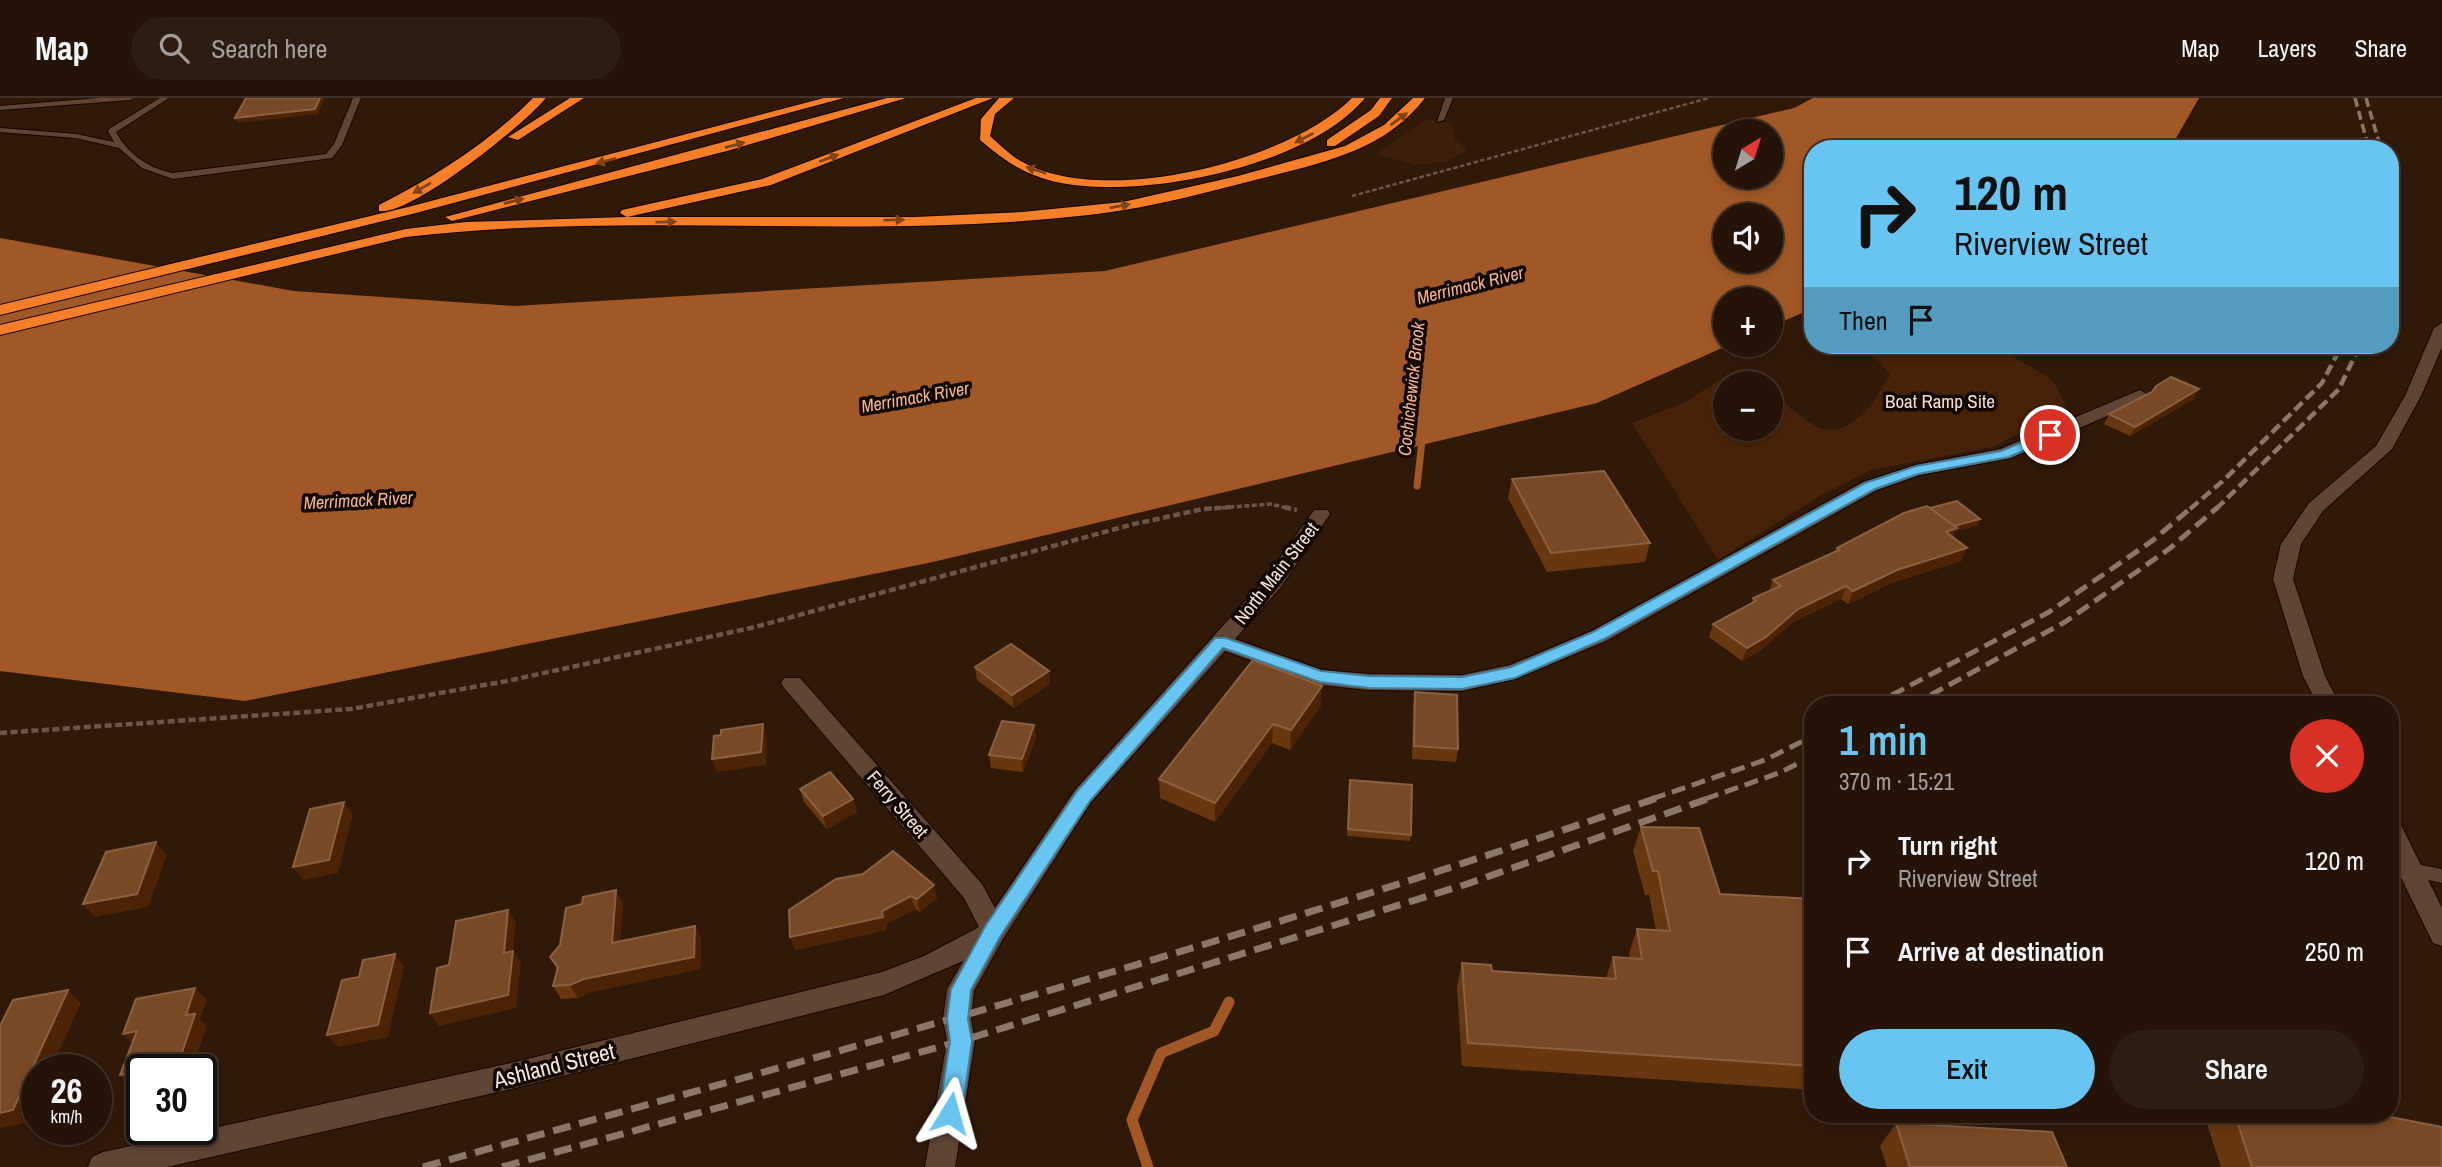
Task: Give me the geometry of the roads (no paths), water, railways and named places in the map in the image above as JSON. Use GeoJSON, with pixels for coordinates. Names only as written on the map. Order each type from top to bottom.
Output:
{"type":"FeatureCollection","features":[{"type":"Feature","properties":{"kind":"highway"},"geometry":{"type":"LineString","coordinates":[[0,310],[296,237],[370,215],[416,192],[481,153],[510,129],[540,98]]}},
{"type":"Feature","properties":{"kind":"highway"},"geometry":{"type":"LineString","coordinates":[[481,153],[501,145],[578,98]]}},
{"type":"Feature","properties":{"kind":"highway"},"geometry":{"type":"LineString","coordinates":[[0,310],[411,210],[838,98]]}},
{"type":"Feature","properties":{"kind":"highway"},"geometry":{"type":"LineString","coordinates":[[0,329],[723,148],[900,98]]}},
{"type":"Feature","properties":{"kind":"highway"},"geometry":{"type":"LineString","coordinates":[[598,220],[766,181],[987,98]]}},
{"type":"Feature","properties":{"kind":"highway"},"geometry":{"type":"LineString","coordinates":[[1008,98],[989,113],[983,125],[984,137],[1008,160],[1072,180],[1131,183],[1209,173],[1271,154],[1329,125],[1359,98]]}},
{"type":"Feature","properties":{"kind":"highway"},"geometry":{"type":"LineString","coordinates":[[1269,172],[1344,136],[1375,113],[1386,98]]}},
{"type":"Feature","properties":{"kind":"highway"},"geometry":{"type":"LineString","coordinates":[[0,329],[332,248],[406,233],[466,226],[598,220],[834,221],[1032,215],[1114,207],[1189,193],[1307,164],[1378,134],[1411,110],[1419,98]]}},
{"type":"Feature","properties":{"kind":"street"},"geometry":{"type":"LineString","coordinates":[[2324,696],[2314,676],[2283,579],[2291,544],[2316,507],[2382,449],[2413,396],[2442,328]]}},
{"type":"Feature","properties":{"kind":"street"},"geometry":{"type":"LineString","coordinates":[[1220,641],[1320,677],[1369,682],[1462,683],[1515,672],[1599,636],[1870,486],[1916,470],[2005,454],[2140,395]]}},
{"type":"Feature","properties":{"kind":"street","name":"North Main Street"},"geometry":{"type":"LineString","coordinates":[[940,1167],[961,1041],[957,1019],[961,989],[993,931],[1083,796],[1273,583],[1321,514]]}},
{"type":"Feature","properties":{"kind":"street","name":"Ferry Street"},"geometry":{"type":"LineString","coordinates":[[792,683],[973,891],[993,931]]}},
{"type":"Feature","properties":{"kind":"street"},"geometry":{"type":"LineString","coordinates":[[2399,846],[2442,935]]}},
{"type":"Feature","properties":{"kind":"street","name":"Ashland Street"},"geometry":{"type":"LineString","coordinates":[[103,1167],[511,1076],[884,983],[933,964],[993,931]]}},
{"type":"Feature","properties":{"kind":"lane"},"geometry":{"type":"LineString","coordinates":[[0,108],[130,98]]}},
{"type":"Feature","properties":{"kind":"lane"},"geometry":{"type":"LineString","coordinates":[[76,136],[112,131],[165,98]]}},
{"type":"Feature","properties":{"kind":"lane"},"geometry":{"type":"LineString","coordinates":[[112,131],[120,146],[147,169],[173,176],[319,159],[329,156],[338,145],[357,98]]}},
{"type":"Feature","properties":{"kind":"lane"},"geometry":{"type":"LineString","coordinates":[[1440,120],[1449,98]]}},
{"type":"Feature","properties":{"kind":"lane"},"geometry":{"type":"LineString","coordinates":[[0,130],[76,136],[120,146]]}},
{"type":"Feature","properties":{"kind":"lane"},"geometry":{"type":"LineString","coordinates":[[2411,870],[2442,876]]}},
{"type":"Feature","properties":{"kind":"water","name":"Merrimack River"},"geometry":{"type":"Polygon","coordinates":[[[1813,98],[2199,98],[2175,140],[1804,140],[1804,312],[1783,322],[1783,287],[1713,287],[1713,352],[1597,403],[933,562],[245,701],[0,671],[0,238],[294,291],[515,306],[1105,271],[1713,127],[1713,189],[1783,189],[1783,119],[1748,119],[1794,108],[1813,98]]]}},
{"type":"Feature","properties":{"kind":"waterway","name":"Cochichewick Brook"},"geometry":{"type":"LineString","coordinates":[[1417,486],[1423,432]]}},
{"type":"Feature","properties":{"kind":"waterway","name":"Cochichewick Brook"},"geometry":{"type":"LineString","coordinates":[[1148,1167],[1132,1120],[1161,1053],[1214,1031],[1229,1002]]}},
{"type":"Feature","properties":{"kind":"railway"},"geometry":{"type":"LineString","coordinates":[[2355,98],[2367,140]]}},
{"type":"Feature","properties":{"kind":"railway"},"geometry":{"type":"LineString","coordinates":[[2366,98],[2378,140]]}},
{"type":"Feature","properties":{"kind":"railway"},"geometry":{"type":"LineString","coordinates":[[2190,509],[2224,480],[2322,383],[2337,354]]}},
{"type":"Feature","properties":{"kind":"railway"},"geometry":{"type":"LineString","coordinates":[[2216,509],[2339,389],[2356,354]]}},
{"type":"Feature","properties":{"kind":"railway"},"geometry":{"type":"LineString","coordinates":[[1890,696],[2049,612],[2152,541],[2192,507]]}},
{"type":"Feature","properties":{"kind":"railway"},"geometry":{"type":"LineString","coordinates":[[1929,696],[2065,622],[2169,549],[2218,507]]}},
{"type":"Feature","properties":{"kind":"railway"},"geometry":{"type":"LineString","coordinates":[[1652,799],[1765,760],[1804,740]]}},
{"type":"Feature","properties":{"kind":"railway"},"geometry":{"type":"LineString","coordinates":[[1705,799],[1779,773],[1804,760]]}},
{"type":"Feature","properties":{"kind":"railway"},"geometry":{"type":"LineString","coordinates":[[423,1167],[888,1037],[1197,946],[1504,850],[1657,798]]}},
{"type":"Feature","properties":{"kind":"railway"},"geometry":{"type":"LineString","coordinates":[[502,1167],[961,1041],[1467,884],[1710,798]]}},
{"type":"Feature","properties":{"kind":"park label","name":"Boat Ramp Site"},"geometry":{"type":"Point","coordinates":[1940,401]}}]}
